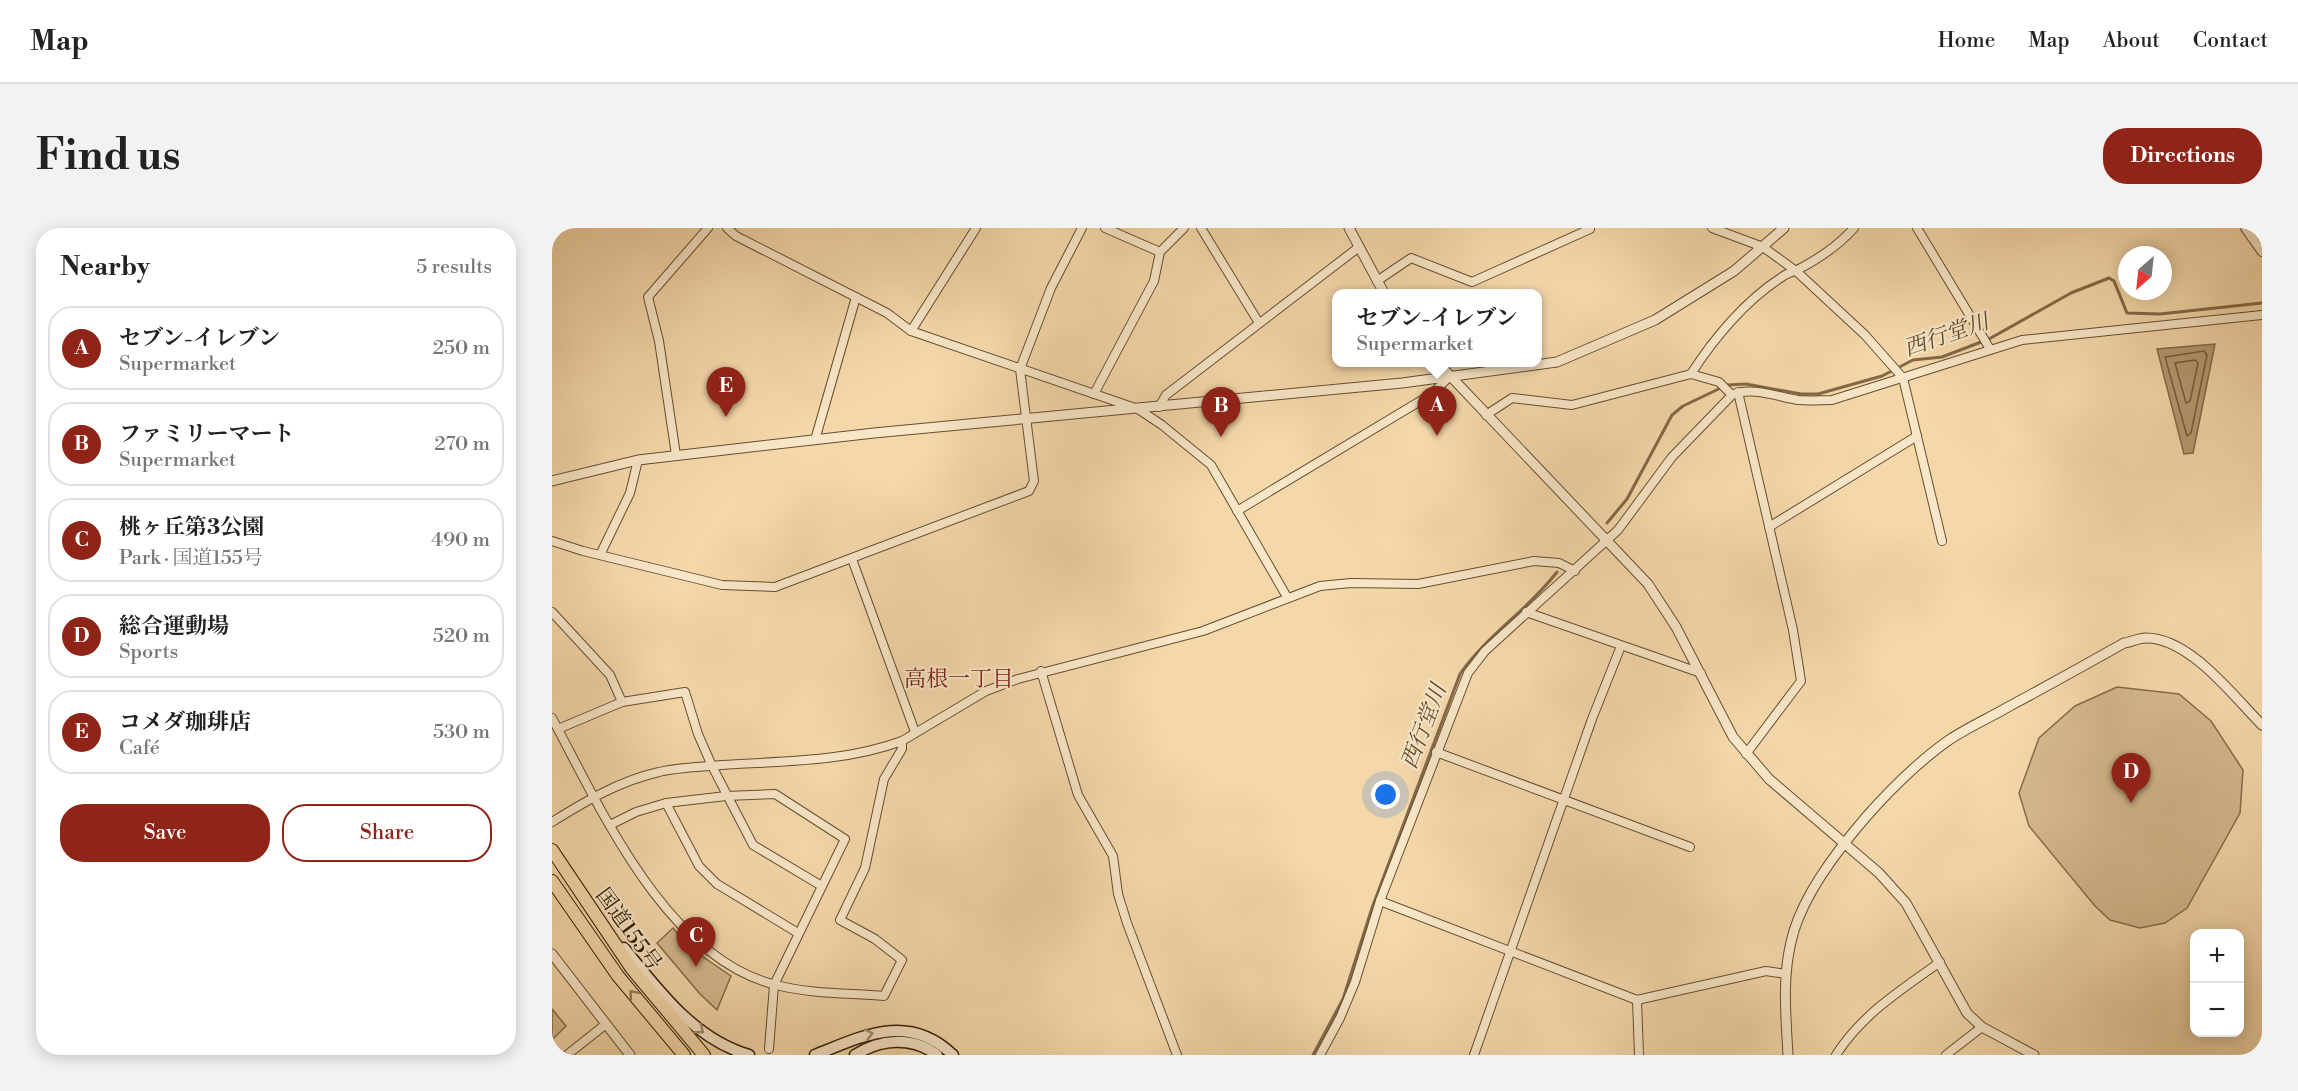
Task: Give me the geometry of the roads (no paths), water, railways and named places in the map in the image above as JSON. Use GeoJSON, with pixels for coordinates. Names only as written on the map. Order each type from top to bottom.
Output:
{"type":"FeatureCollection","features":[{"type":"Feature","properties":{"kind":"highway","name":"国道155号"},"geometry":{"type":"LineString","coordinates":[[552,850],[578,892],[632,969],[704,1055]]}},
{"type":"Feature","properties":{"kind":"highway","name":"国道155号"},"geometry":{"type":"LineString","coordinates":[[552,881],[618,976],[684,1055]]}},
{"type":"Feature","properties":{"kind":"main road"},"geometry":{"type":"LineString","coordinates":[[578,892],[684,1018],[709,1037],[749,1055]]}},
{"type":"Feature","properties":{"kind":"main road"},"geometry":{"type":"LineString","coordinates":[[814,1055],[862,1035],[892,1030],[928,1038],[953,1055]]}},
{"type":"Feature","properties":{"kind":"main road"},"geometry":{"type":"LineString","coordinates":[[855,1055],[873,1045],[896,1042],[924,1047],[937,1055]]}},
{"type":"Feature","properties":{"kind":"street"},"geometry":{"type":"LineString","coordinates":[[552,235],[556,228]]}},
{"type":"Feature","properties":{"kind":"street"},"geometry":{"type":"LineString","coordinates":[[676,455],[659,341],[648,297],[708,228]]}},
{"type":"Feature","properties":{"kind":"street"},"geometry":{"type":"LineString","coordinates":[[727,228],[736,236],[886,313],[912,331],[1138,409],[1162,424],[1211,465],[1287,597]]}},
{"type":"Feature","properties":{"kind":"street"},"geometry":{"type":"LineString","coordinates":[[912,331],[976,228]]}},
{"type":"Feature","properties":{"kind":"street"},"geometry":{"type":"LineString","coordinates":[[552,540],[600,555],[722,585],[775,587],[1029,491],[1034,482],[1020,369],[1051,288],[1082,228]]}},
{"type":"Feature","properties":{"kind":"street"},"geometry":{"type":"LineString","coordinates":[[1105,228],[1160,252]]}},
{"type":"Feature","properties":{"kind":"street"},"geometry":{"type":"LineString","coordinates":[[1094,394],[1155,281],[1160,252],[1184,228]]}},
{"type":"Feature","properties":{"kind":"street"},"geometry":{"type":"LineString","coordinates":[[1201,228],[1259,323]]}},
{"type":"Feature","properties":{"kind":"street"},"geometry":{"type":"LineString","coordinates":[[1349,228],[1381,289]]}},
{"type":"Feature","properties":{"kind":"street"},"geometry":{"type":"LineString","coordinates":[[1377,281],[1412,258],[1472,282],[1591,228]]}},
{"type":"Feature","properties":{"kind":"street"},"geometry":{"type":"LineString","coordinates":[[1712,228],[1763,247],[1796,271],[1866,335],[1898,372],[1917,436],[1942,541]]}},
{"type":"Feature","properties":{"kind":"street"},"geometry":{"type":"LineString","coordinates":[[1542,364],[1557,362],[1655,320],[1734,271],[1784,228]]}},
{"type":"Feature","properties":{"kind":"street"},"geometry":{"type":"LineString","coordinates":[[1690,374],[1705,351],[1745,308],[1784,275],[1796,271],[1839,244],[1854,228]]}},
{"type":"Feature","properties":{"kind":"street"},"geometry":{"type":"LineString","coordinates":[[1917,228],[1987,343]]}},
{"type":"Feature","properties":{"kind":"street"},"geometry":{"type":"LineString","coordinates":[[2245,228],[2262,252]]}},
{"type":"Feature","properties":{"kind":"street"},"geometry":{"type":"LineString","coordinates":[[2252,238],[2262,231]]}},
{"type":"Feature","properties":{"kind":"street"},"geometry":{"type":"LineString","coordinates":[[1159,407],[1166,395],[1359,247]]}},
{"type":"Feature","properties":{"kind":"street"},"geometry":{"type":"LineString","coordinates":[[815,440],[856,297]]}},
{"type":"Feature","properties":{"kind":"street"},"geometry":{"type":"LineString","coordinates":[[1485,415],[1512,398],[1572,405],[1690,374],[1719,382],[1735,394],[1767,393],[1801,400],[1832,400],[1898,372],[1987,343],[2262,315]]}},
{"type":"Feature","properties":{"kind":"street"},"geometry":{"type":"LineString","coordinates":[[1440,367],[1648,584],[1676,627],[1733,737],[1770,779],[1879,873],[1906,903],[1967,1013],[1982,1027],[2034,1055]]}},
{"type":"Feature","properties":{"kind":"street"},"geometry":{"type":"LineString","coordinates":[[552,481],[639,460],[676,455],[1449,377],[1521,367]]}},
{"type":"Feature","properties":{"kind":"street"},"geometry":{"type":"LineString","coordinates":[[1237,511],[1432,394],[1449,377]]}},
{"type":"Feature","properties":{"kind":"street"},"geometry":{"type":"LineString","coordinates":[[1735,394],[1769,527],[1802,681],[1746,754]]}},
{"type":"Feature","properties":{"kind":"street"},"geometry":{"type":"LineString","coordinates":[[1323,1054],[1355,982],[1380,901],[1468,673],[1485,651],[1571,569],[1606,542],[1672,457],[1735,394]]}},
{"type":"Feature","properties":{"kind":"street"},"geometry":{"type":"LineString","coordinates":[[1769,527],[1917,436]]}},
{"type":"Feature","properties":{"kind":"street"},"geometry":{"type":"LineString","coordinates":[[600,555],[630,493],[639,460]]}},
{"type":"Feature","properties":{"kind":"street"},"geometry":{"type":"LineString","coordinates":[[852,559],[915,732]]}},
{"type":"Feature","properties":{"kind":"street"},"geometry":{"type":"LineString","coordinates":[[553,821],[595,795],[661,771],[838,758],[902,741],[986,691],[1041,671],[1203,631],[1320,586],[1351,583],[1418,584],[1445,581],[1506,565],[1534,561],[1559,562],[1571,569]]}},
{"type":"Feature","properties":{"kind":"street"},"geometry":{"type":"LineString","coordinates":[[552,612],[610,675],[622,702]]}},
{"type":"Feature","properties":{"kind":"street"},"geometry":{"type":"LineString","coordinates":[[1526,612],[1701,673]]}},
{"type":"Feature","properties":{"kind":"street"},"geometry":{"type":"LineString","coordinates":[[1788,1055],[1784,995],[1786,974],[1791,940],[1802,911],[1823,872],[1843,843],[1920,762],[1950,740],[2124,643],[2145,638],[2164,641],[2186,651],[2262,725]]}},
{"type":"Feature","properties":{"kind":"street"},"geometry":{"type":"LineString","coordinates":[[1474,1055],[1592,719],[1621,646]]}},
{"type":"Feature","properties":{"kind":"street"},"geometry":{"type":"LineString","coordinates":[[1041,671],[1078,795],[1113,856],[1118,894],[1126,923],[1177,1055]]}},
{"type":"Feature","properties":{"kind":"street"},"geometry":{"type":"LineString","coordinates":[[558,729],[622,702],[685,692],[698,734],[712,766],[753,845],[820,885]]}},
{"type":"Feature","properties":{"kind":"street"},"geometry":{"type":"LineString","coordinates":[[552,717],[610,825],[662,903],[696,943],[744,973],[774,985],[801,990],[884,996],[902,960],[874,939],[840,920],[865,868],[884,779],[902,749],[902,741]]}},
{"type":"Feature","properties":{"kind":"street"},"geometry":{"type":"LineString","coordinates":[[1436,752],[1690,847]]}},
{"type":"Feature","properties":{"kind":"street"},"geometry":{"type":"LineString","coordinates":[[610,825],[636,812],[666,803],[726,796],[775,794],[845,839],[820,885],[774,985],[769,1049]]}},
{"type":"Feature","properties":{"kind":"street"},"geometry":{"type":"LineString","coordinates":[[666,803],[699,866],[717,884],[798,933]]}},
{"type":"Feature","properties":{"kind":"street"},"geometry":{"type":"LineString","coordinates":[[1380,901],[1637,1000],[1766,971],[1786,974]]}},
{"type":"Feature","properties":{"kind":"street"},"geometry":{"type":"LineString","coordinates":[[552,954],[630,1055]]}},
{"type":"Feature","properties":{"kind":"street"},"geometry":{"type":"LineString","coordinates":[[1836,1055],[1849,1034],[1868,1014],[1940,962]]}},
{"type":"Feature","properties":{"kind":"street"},"geometry":{"type":"LineString","coordinates":[[1637,1000],[1639,1055]]}},
{"type":"Feature","properties":{"kind":"street"},"geometry":{"type":"LineString","coordinates":[[567,1055],[606,1024]]}},
{"type":"Feature","properties":{"kind":"street"},"geometry":{"type":"LineString","coordinates":[[1946,1055],[1982,1027]]}},
{"type":"Feature","properties":{"kind":"water"},"geometry":{"type":"Polygon","coordinates":[[[2215,344],[2193,453],[2184,454],[2157,349],[2215,344]]]}},
{"type":"Feature","properties":{"kind":"waterway","name":"西行堂川"},"geometry":{"type":"LineString","coordinates":[[1607,523],[1627,499],[1672,415],[1683,406],[1727,385],[1746,384],[1801,394],[1818,394],[1882,376],[1913,360],[1942,357],[1989,339],[2071,293],[2109,278],[2114,281],[2127,313],[2160,314],[2262,303]]}},
{"type":"Feature","properties":{"kind":"waterway","name":"西行堂川"},"geometry":{"type":"LineString","coordinates":[[1313,1055],[1343,999],[1372,908],[1460,674],[1482,647],[1546,586],[1557,572]]}},
{"type":"Feature","properties":{"kind":"place","name":"コメダ珈琲店"},"geometry":{"type":"Point","coordinates":[726,417]}},
{"type":"Feature","properties":{"kind":"place","name":"セブン-イレブン"},"geometry":{"type":"Point","coordinates":[1437,436]}},
{"type":"Feature","properties":{"kind":"place","name":"ファミリーマート"},"geometry":{"type":"Point","coordinates":[1221,437]}},
{"type":"Feature","properties":{"kind":"place","name":"総合運動場"},"geometry":{"type":"Point","coordinates":[2131,803]}},
{"type":"Feature","properties":{"kind":"place","name":"桃ヶ丘第3公園"},"geometry":{"type":"Point","coordinates":[696,967]}},
{"type":"Feature","properties":{"kind":"district","name":"高根一丁目"},"geometry":{"type":"Point","coordinates":[959,678]}}]}
